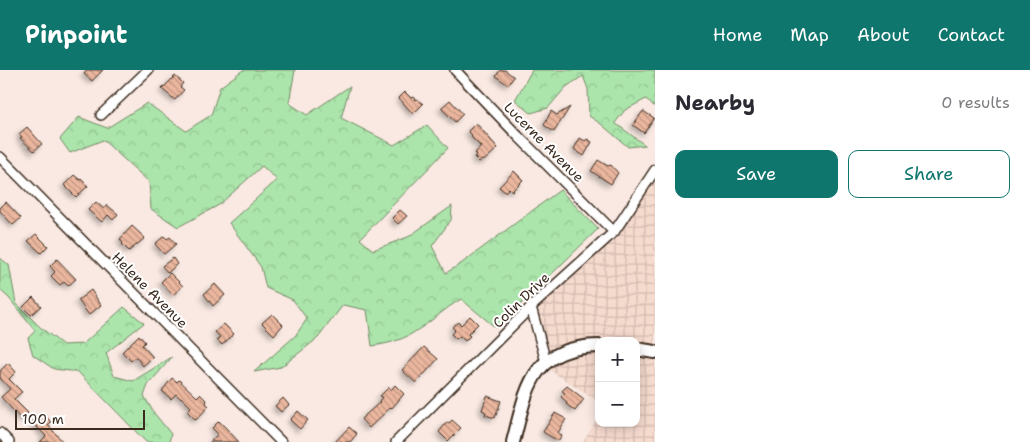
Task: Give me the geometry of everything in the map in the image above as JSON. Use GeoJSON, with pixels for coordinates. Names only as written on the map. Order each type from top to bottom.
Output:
{"type":"FeatureCollection","features":[{"type":"Feature","properties":{"kind":"main road"},"geometry":{"type":"LineString","coordinates":[[513,442],[527,389],[537,372],[546,362],[569,349],[595,346]]}},
{"type":"Feature","properties":{"kind":"main road"},"geometry":{"type":"LineString","coordinates":[[640,350],[655,352]]}},
{"type":"Feature","properties":{"kind":"street"},"geometry":{"type":"LineString","coordinates":[[101,115],[148,70]]}},
{"type":"Feature","properties":{"kind":"street","name":"Lucerne Avenue"},"geometry":{"type":"LineString","coordinates":[[455,70],[614,232]]}},
{"type":"Feature","properties":{"kind":"street","name":"Helene Avenue"},"geometry":{"type":"LineString","coordinates":[[0,157],[281,442]]}},
{"type":"Feature","properties":{"kind":"street","name":"Colin Drive"},"geometry":{"type":"LineString","coordinates":[[396,442],[531,308],[614,232],[655,170]]}},
{"type":"Feature","properties":{"kind":"street"},"geometry":{"type":"LineString","coordinates":[[531,308],[546,362]]}},
{"type":"Feature","properties":{"kind":"street"},"geometry":{"type":"LineString","coordinates":[[0,432],[9,442]]}},
{"type":"Feature","properties":{"kind":"shaded area"},"geometry":{"type":"Polygon","coordinates":[[[655,170],[655,442],[583,442],[595,422],[595,427],[640,427],[640,337],[595,337],[595,399],[551,371],[531,307],[614,232],[655,170]]]}},
{"type":"Feature","properties":{"kind":"green space"},"geometry":{"type":"Polygon","coordinates":[[[243,70],[295,70],[289,103],[307,115],[350,86],[341,118],[394,145],[427,125],[448,148],[360,239],[373,250],[408,237],[452,206],[451,220],[432,246],[446,273],[560,190],[598,229],[496,328],[461,299],[408,336],[393,342],[372,346],[367,310],[343,305],[318,338],[281,367],[254,372],[295,336],[307,319],[293,300],[266,288],[261,267],[229,223],[277,180],[262,166],[219,205],[178,227],[151,209],[149,182],[103,140],[70,153],[60,139],[79,117],[107,128],[147,103],[186,131],[211,115],[220,87],[243,70]]]}},
{"type":"Feature","properties":{"kind":"green space"},"geometry":{"type":"Polygon","coordinates":[[[532,70],[655,70],[655,107],[646,99],[625,110],[615,123],[645,145],[628,147],[589,116],[588,89],[583,76],[566,87],[548,108],[531,113],[515,100],[532,70]]]}},
{"type":"Feature","properties":{"kind":"green space"},"geometry":{"type":"Polygon","coordinates":[[[0,258],[9,265],[16,303],[40,327],[63,345],[83,344],[124,307],[144,323],[106,353],[114,376],[133,381],[172,357],[148,385],[144,396],[154,413],[171,434],[169,442],[146,442],[78,372],[54,369],[33,355],[28,338],[35,331],[9,298],[0,290],[0,258]]]}},
{"type":"Feature","properties":{"kind":"building"},"geometry":{"type":"Polygon","coordinates":[[[87,70],[103,70],[92,81],[84,74],[87,70]]]}},
{"type":"Feature","properties":{"kind":"building"},"geometry":{"type":"Polygon","coordinates":[[[500,70],[505,70],[514,77],[508,85],[496,76],[500,70]]]}},
{"type":"Feature","properties":{"kind":"building"},"geometry":{"type":"Polygon","coordinates":[[[175,76],[183,83],[180,87],[184,90],[175,100],[162,89],[175,76]]]}},
{"type":"Feature","properties":{"kind":"building"},"geometry":{"type":"Polygon","coordinates":[[[405,92],[411,98],[417,99],[423,104],[413,114],[399,98],[405,92]]]}},
{"type":"Feature","properties":{"kind":"building"},"geometry":{"type":"Polygon","coordinates":[[[450,100],[463,114],[455,122],[441,108],[450,100]]]}},
{"type":"Feature","properties":{"kind":"building"},"geometry":{"type":"Polygon","coordinates":[[[570,107],[554,132],[544,125],[551,111],[557,115],[570,107]]]}},
{"type":"Feature","properties":{"kind":"building"},"geometry":{"type":"Polygon","coordinates":[[[643,111],[654,118],[644,133],[633,125],[643,111]]]}},
{"type":"Feature","properties":{"kind":"building"},"geometry":{"type":"Polygon","coordinates":[[[476,123],[498,148],[484,161],[479,162],[474,157],[481,147],[468,131],[476,123]]]}},
{"type":"Feature","properties":{"kind":"building"},"geometry":{"type":"Polygon","coordinates":[[[27,127],[42,144],[34,151],[20,138],[22,137],[19,134],[27,127]]]}},
{"type":"Feature","properties":{"kind":"building"},"geometry":{"type":"Polygon","coordinates":[[[580,138],[592,142],[584,156],[574,149],[580,138]]]}},
{"type":"Feature","properties":{"kind":"building"},"geometry":{"type":"Polygon","coordinates":[[[598,160],[608,166],[611,165],[618,173],[611,184],[591,171],[598,160]]]}},
{"type":"Feature","properties":{"kind":"building"},"geometry":{"type":"Polygon","coordinates":[[[514,171],[523,180],[512,191],[509,188],[505,192],[499,187],[514,171]]]}},
{"type":"Feature","properties":{"kind":"building"},"geometry":{"type":"Polygon","coordinates":[[[74,175],[88,186],[76,197],[64,185],[74,175]]]}},
{"type":"Feature","properties":{"kind":"building"},"geometry":{"type":"Polygon","coordinates":[[[6,202],[21,218],[13,225],[0,211],[0,208],[6,202]]]}},
{"type":"Feature","properties":{"kind":"building"},"geometry":{"type":"Polygon","coordinates":[[[96,202],[104,209],[107,205],[118,214],[113,220],[108,215],[102,222],[88,210],[96,202]]]}},
{"type":"Feature","properties":{"kind":"building"},"geometry":{"type":"Polygon","coordinates":[[[400,210],[407,216],[398,224],[392,218],[400,210]]]}},
{"type":"Feature","properties":{"kind":"building"},"geometry":{"type":"Polygon","coordinates":[[[132,226],[145,238],[129,251],[120,239],[132,226]]]}},
{"type":"Feature","properties":{"kind":"building"},"geometry":{"type":"Polygon","coordinates":[[[36,234],[48,246],[41,253],[28,241],[36,234]]]}},
{"type":"Feature","properties":{"kind":"building"},"geometry":{"type":"Polygon","coordinates":[[[164,236],[167,239],[170,237],[176,244],[164,254],[155,244],[164,236]]]}},
{"type":"Feature","properties":{"kind":"building"},"geometry":{"type":"Polygon","coordinates":[[[173,258],[177,264],[168,273],[162,266],[173,258]]]}},
{"type":"Feature","properties":{"kind":"building"},"geometry":{"type":"Polygon","coordinates":[[[57,259],[76,279],[68,286],[64,282],[60,285],[51,276],[55,272],[50,266],[57,259]]]}},
{"type":"Feature","properties":{"kind":"building"},"geometry":{"type":"Polygon","coordinates":[[[170,273],[183,286],[173,295],[161,282],[170,273]]]}},
{"type":"Feature","properties":{"kind":"building"},"geometry":{"type":"Polygon","coordinates":[[[215,284],[225,295],[213,306],[204,294],[215,284]]]}},
{"type":"Feature","properties":{"kind":"building"},"geometry":{"type":"Polygon","coordinates":[[[91,290],[101,305],[89,315],[78,300],[91,290]]]}},
{"type":"Feature","properties":{"kind":"building"},"geometry":{"type":"Polygon","coordinates":[[[33,297],[41,306],[31,315],[23,307],[33,297]]]}},
{"type":"Feature","properties":{"kind":"building"},"geometry":{"type":"Polygon","coordinates":[[[272,314],[283,325],[274,335],[262,323],[272,314]]]}},
{"type":"Feature","properties":{"kind":"building"},"geometry":{"type":"Polygon","coordinates":[[[470,316],[478,324],[468,334],[470,336],[465,341],[460,336],[456,339],[451,334],[455,330],[452,327],[458,322],[461,325],[470,316]]]}},
{"type":"Feature","properties":{"kind":"building"},"geometry":{"type":"Polygon","coordinates":[[[224,324],[234,334],[222,345],[217,340],[220,337],[215,332],[224,324]]]}},
{"type":"Feature","properties":{"kind":"building"},"geometry":{"type":"Polygon","coordinates":[[[139,335],[145,342],[142,345],[153,357],[143,366],[136,357],[131,361],[122,352],[139,335]]]}},
{"type":"Feature","properties":{"kind":"building"},"geometry":{"type":"Polygon","coordinates":[[[424,347],[438,359],[416,383],[402,370],[424,347]]]}},
{"type":"Feature","properties":{"kind":"building"},"geometry":{"type":"Polygon","coordinates":[[[8,363],[16,372],[9,379],[22,392],[14,399],[28,413],[22,420],[1,397],[10,389],[0,378],[0,371],[8,363]]]}},
{"type":"Feature","properties":{"kind":"building"},"geometry":{"type":"Polygon","coordinates":[[[172,378],[177,382],[179,380],[197,397],[200,394],[207,401],[206,403],[209,406],[196,420],[187,411],[191,407],[181,397],[176,394],[171,399],[162,391],[172,378]]]}},
{"type":"Feature","properties":{"kind":"building"},"geometry":{"type":"Polygon","coordinates":[[[395,385],[404,394],[392,408],[369,428],[361,419],[380,402],[382,397],[380,396],[389,387],[391,390],[395,385]]]}},
{"type":"Feature","properties":{"kind":"building"},"geometry":{"type":"Polygon","coordinates":[[[567,386],[584,399],[575,411],[561,397],[565,393],[562,391],[567,386]]]}},
{"type":"Feature","properties":{"kind":"building"},"geometry":{"type":"Polygon","coordinates":[[[487,396],[501,401],[495,418],[485,415],[486,412],[482,410],[487,396]]]}},
{"type":"Feature","properties":{"kind":"building"},"geometry":{"type":"Polygon","coordinates":[[[283,398],[289,405],[281,412],[275,406],[283,398]]]}},
{"type":"Feature","properties":{"kind":"building"},"geometry":{"type":"Polygon","coordinates":[[[298,411],[308,420],[300,429],[290,420],[298,411]]]}},
{"type":"Feature","properties":{"kind":"building"},"geometry":{"type":"Polygon","coordinates":[[[42,412],[51,422],[48,425],[63,442],[40,442],[46,436],[32,422],[42,412]]]}},
{"type":"Feature","properties":{"kind":"building"},"geometry":{"type":"Polygon","coordinates":[[[555,413],[566,419],[558,433],[562,435],[558,441],[543,432],[555,413]]]}},
{"type":"Feature","properties":{"kind":"building"},"geometry":{"type":"Polygon","coordinates":[[[452,420],[461,428],[448,441],[439,432],[447,422],[449,423],[452,420]]]}},
{"type":"Feature","properties":{"kind":"building"},"geometry":{"type":"Polygon","coordinates":[[[219,421],[239,442],[210,442],[218,434],[212,428],[219,421]]]}},
{"type":"Feature","properties":{"kind":"building"},"geometry":{"type":"Polygon","coordinates":[[[349,427],[357,434],[350,442],[335,442],[349,427]]]}}]}
